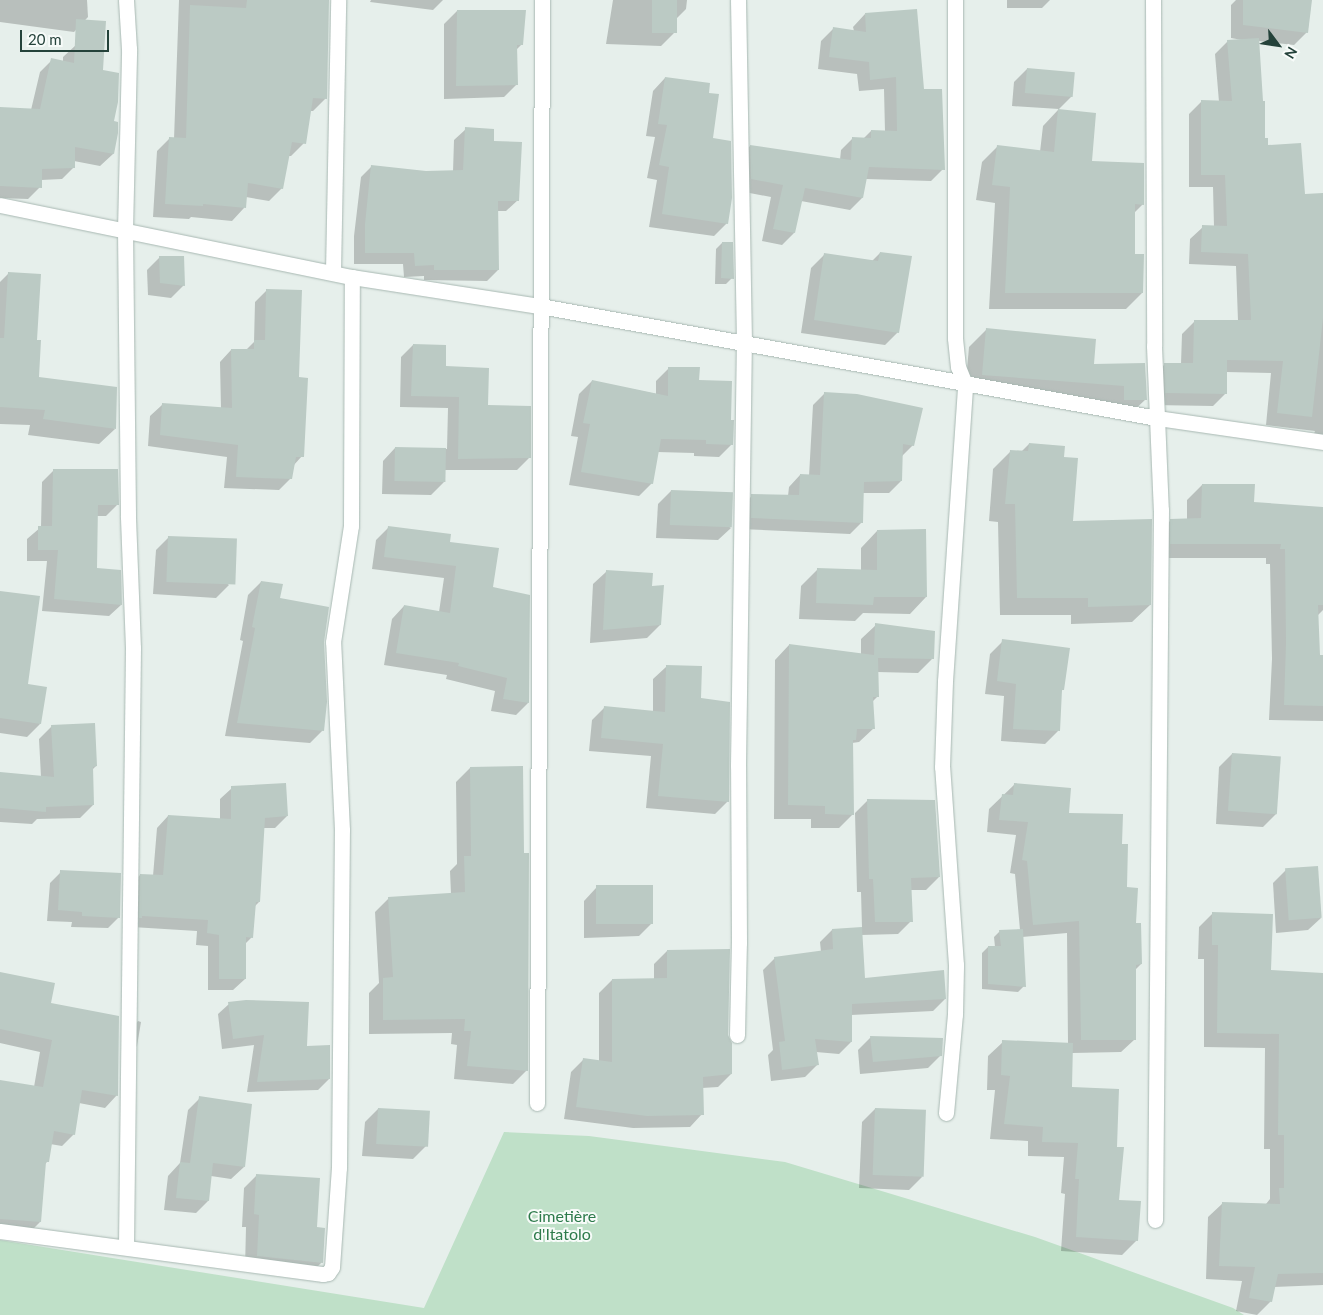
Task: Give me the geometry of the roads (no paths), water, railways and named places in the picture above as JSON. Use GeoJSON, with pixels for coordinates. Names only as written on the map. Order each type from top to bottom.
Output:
{"type":"FeatureCollection","features":[{"type":"Feature","properties":{"kind":"street"},"geometry":{"type":"LineString","coordinates":[[126,0],[129,48],[124,231],[128,516],[133,648],[126,1246]]}},
{"type":"Feature","properties":{"kind":"street"},"geometry":{"type":"LineString","coordinates":[[333,272],[338,0]]}},
{"type":"Feature","properties":{"kind":"street"},"geometry":{"type":"LineString","coordinates":[[537,1102],[542,0]]}},
{"type":"Feature","properties":{"kind":"street"},"geometry":{"type":"LineString","coordinates":[[736,1035],[740,942],[738,766],[744,343],[738,0]]}},
{"type":"Feature","properties":{"kind":"street"},"geometry":{"type":"LineString","coordinates":[[946,1114],[955,1014],[956,965],[942,767],[945,681],[965,384],[958,367],[956,338],[955,0]]}},
{"type":"Feature","properties":{"kind":"street"},"geometry":{"type":"LineString","coordinates":[[1153,0],[1154,346],[1161,520],[1155,1220]]}},
{"type":"Feature","properties":{"kind":"street"},"geometry":{"type":"LineString","coordinates":[[0,205],[352,277],[540,306],[1157,418],[1323,442]]}},
{"type":"Feature","properties":{"kind":"street"},"geometry":{"type":"LineString","coordinates":[[0,1231],[126,1246],[323,1274],[328,1273],[335,1259],[339,1168],[342,830],[333,642],[351,526],[352,277]]}},
{"type":"Feature","properties":{"kind":"park label","name":"Cimetière d'Itatolo"},"geometry":{"type":"Point","coordinates":[562,1225]}}]}
